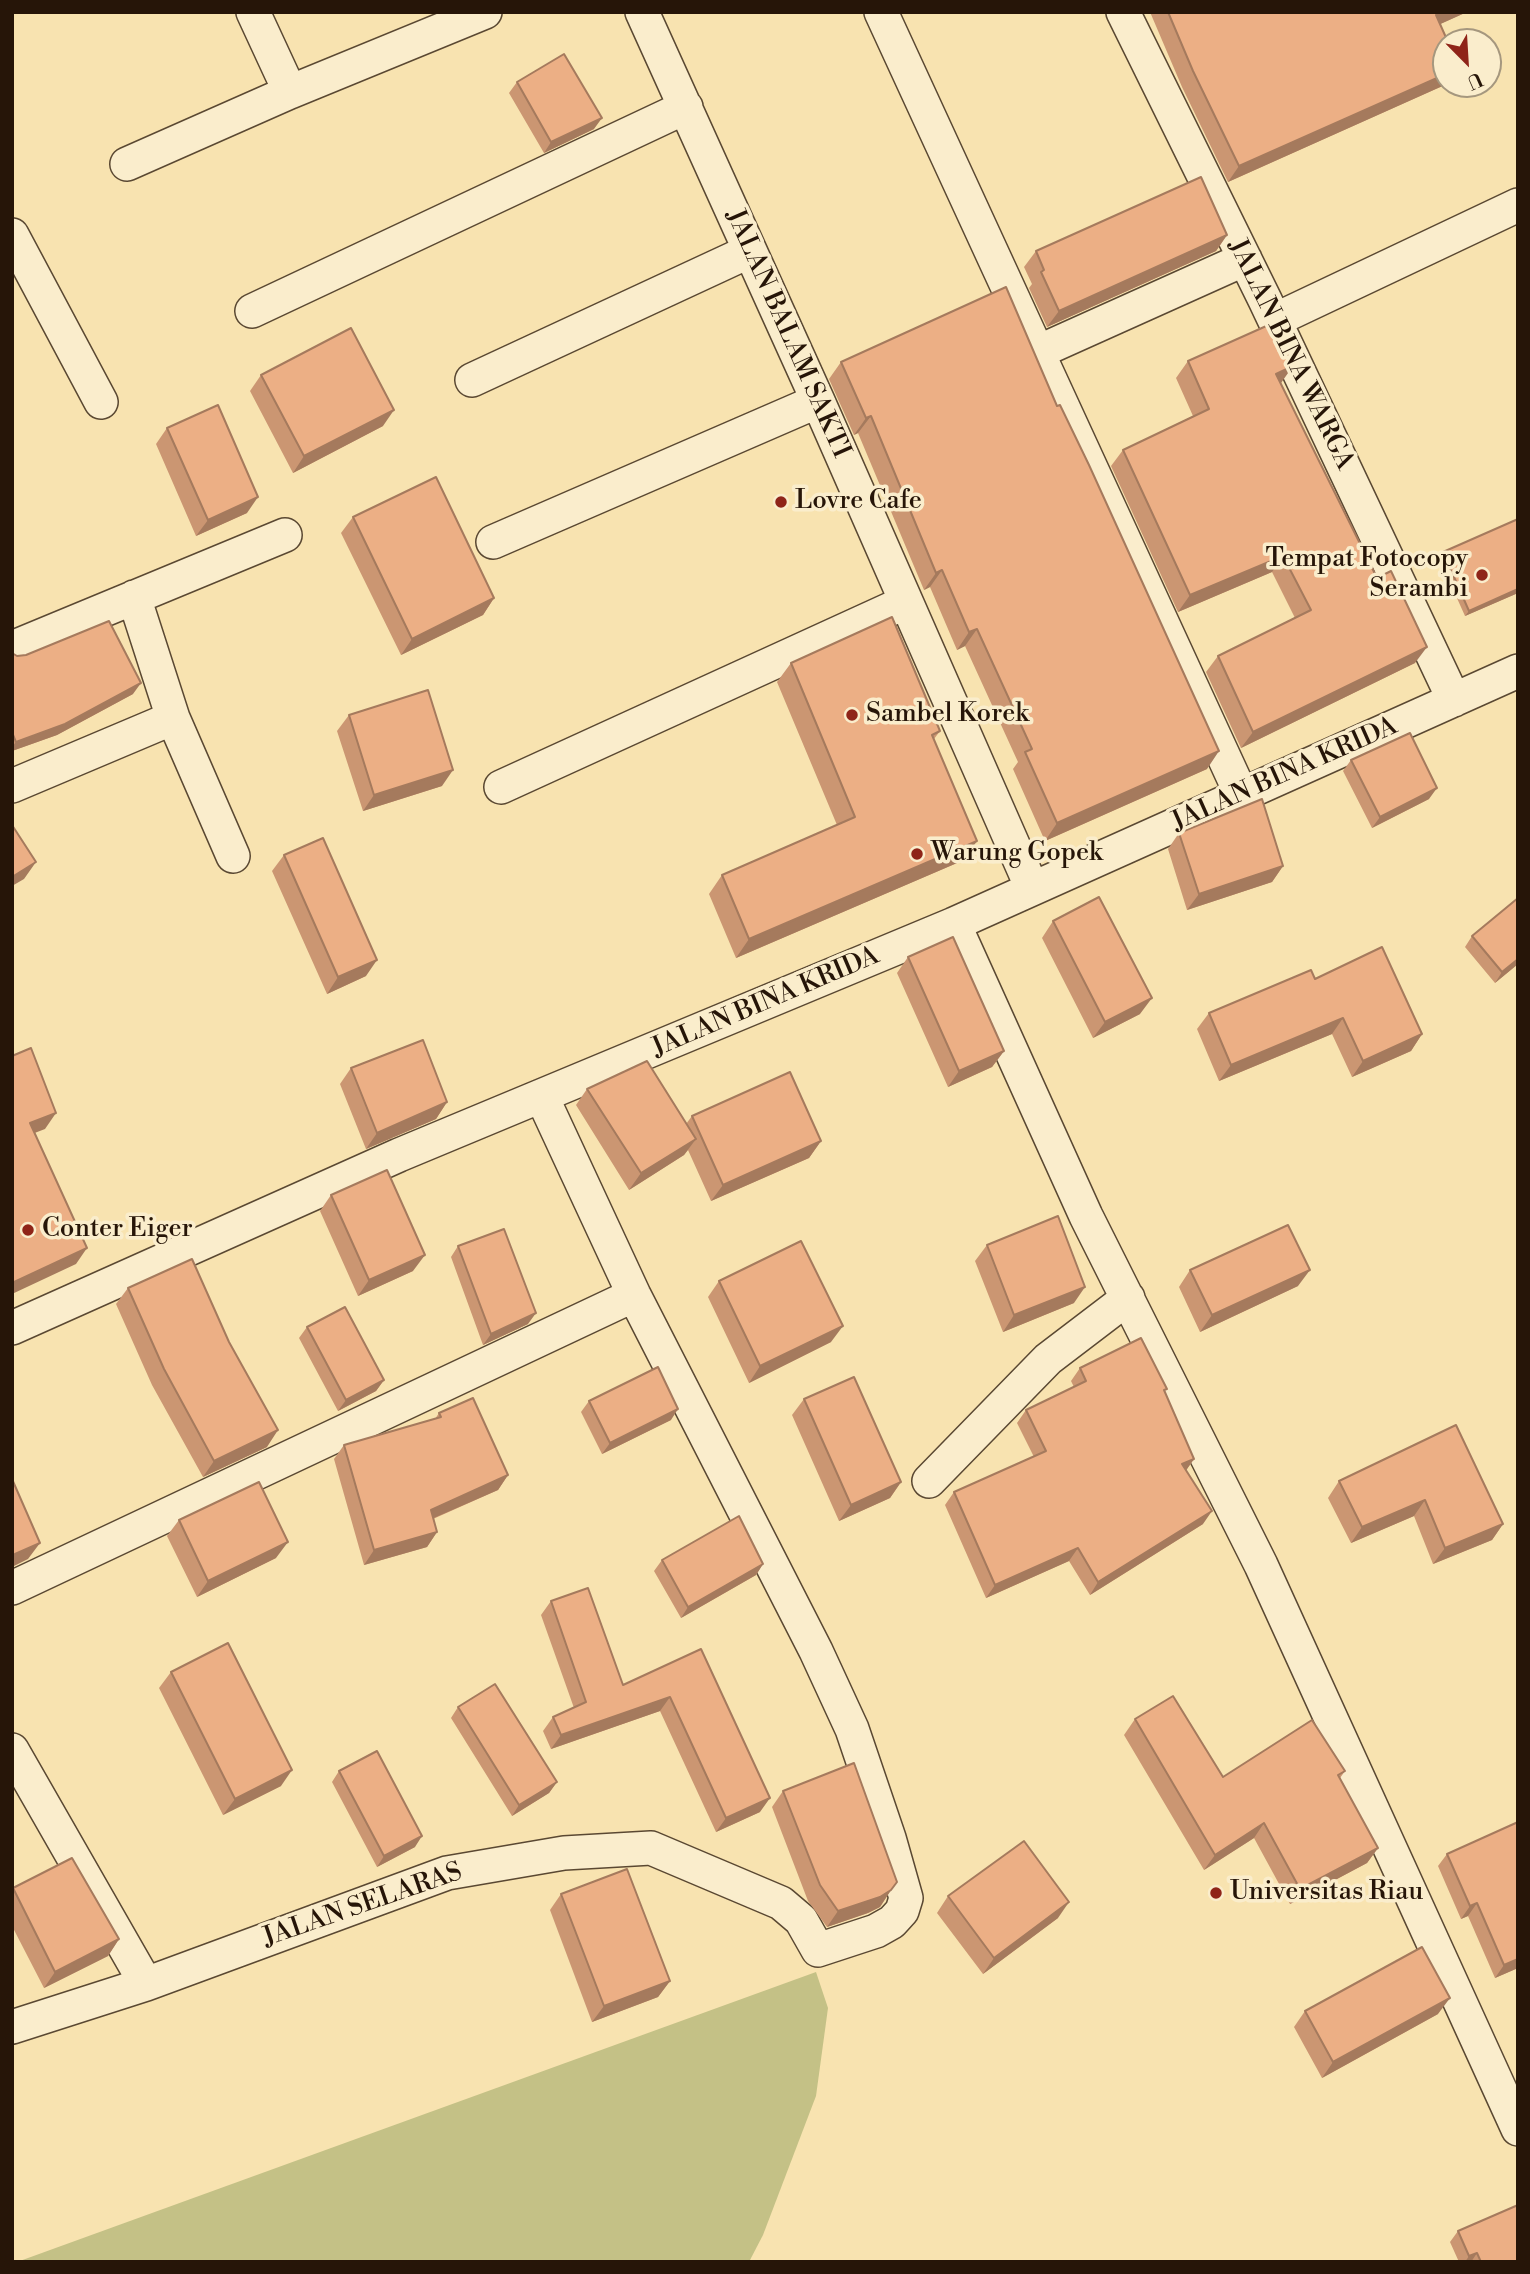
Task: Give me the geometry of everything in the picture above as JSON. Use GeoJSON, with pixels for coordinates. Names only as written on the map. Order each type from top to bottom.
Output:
{"type":"FeatureCollection","features":[{"type":"Feature","properties":{"kind":"street"},"geometry":{"type":"LineString","coordinates":[[253,12],[290,92]]}},
{"type":"Feature","properties":{"kind":"street"},"geometry":{"type":"LineString","coordinates":[[127,164],[290,92],[485,12]]}},
{"type":"Feature","properties":{"kind":"street","name":"JALAN BALAM SAKTI"},"geometry":{"type":"LineString","coordinates":[[642,12],[818,401],[1032,888]]}},
{"type":"Feature","properties":{"kind":"street"},"geometry":{"type":"LineString","coordinates":[[881,12],[1241,794]]}},
{"type":"Feature","properties":{"kind":"street","name":"JALAN BINA WARGA"},"geometry":{"type":"LineString","coordinates":[[1123,12],[1275,320],[1454,700]]}},
{"type":"Feature","properties":{"kind":"street"},"geometry":{"type":"LineString","coordinates":[[252,311],[685,107]]}},
{"type":"Feature","properties":{"kind":"street"},"geometry":{"type":"LineString","coordinates":[[1275,320],[1518,205]]}},
{"type":"Feature","properties":{"kind":"street"},"geometry":{"type":"LineString","coordinates":[[12,235],[101,402]]}},
{"type":"Feature","properties":{"kind":"street"},"geometry":{"type":"LineString","coordinates":[[472,380],[750,251]]}},
{"type":"Feature","properties":{"kind":"street"},"geometry":{"type":"LineString","coordinates":[[1038,352],[1245,260]]}},
{"type":"Feature","properties":{"kind":"street"},"geometry":{"type":"LineString","coordinates":[[493,542],[818,401]]}},
{"type":"Feature","properties":{"kind":"street"},"geometry":{"type":"LineString","coordinates":[[12,648],[285,535]]}},
{"type":"Feature","properties":{"kind":"street"},"geometry":{"type":"LineString","coordinates":[[134,597],[173,718],[233,856]]}},
{"type":"Feature","properties":{"kind":"street"},"geometry":{"type":"LineString","coordinates":[[501,787],[906,602]]}},
{"type":"Feature","properties":{"kind":"street","name":"JALAN BINA KRIDA"},"geometry":{"type":"LineString","coordinates":[[12,1328],[399,1155],[954,924],[1518,671]]}},
{"type":"Feature","properties":{"kind":"street"},"geometry":{"type":"LineString","coordinates":[[12,786],[173,718]]}},
{"type":"Feature","properties":{"kind":"street"},"geometry":{"type":"LineString","coordinates":[[954,924],[1086,1216],[1261,1565],[1518,2129]]}},
{"type":"Feature","properties":{"kind":"street"},"geometry":{"type":"LineString","coordinates":[[12,1588],[634,1295],[542,1097]]}},
{"type":"Feature","properties":{"kind":"street","name":"JALAN SELARAS"},"geometry":{"type":"LineString","coordinates":[[12,2027],[146,1984],[447,1872],[564,1853],[651,1848],[781,1903],[801,1920],[818,1950],[876,1931],[892,1922],[902,1910],[906,1899],[852,1729],[816,1651],[634,1295]]}},
{"type":"Feature","properties":{"kind":"street"},"geometry":{"type":"LineString","coordinates":[[929,1481],[1048,1359],[1128,1298]]}},
{"type":"Feature","properties":{"kind":"street"},"geometry":{"type":"LineString","coordinates":[[12,1750],[146,1984]]}},
{"type":"Feature","properties":{"kind":"shaded area"},"geometry":{"type":"Polygon","coordinates":[[[816,1972],[828,2008],[816,2096],[763,2235],[749,2262],[17,2262],[816,1972]]]}},
{"type":"Feature","properties":{"kind":"building"},"geometry":{"type":"Polygon","coordinates":[[[1168,12],[1443,12],[1436,15],[1442,28],[1432,28],[1432,80],[1239,166],[1168,12]]]}},
{"type":"Feature","properties":{"kind":"building"},"geometry":{"type":"Polygon","coordinates":[[[564,54],[602,118],[551,142],[517,82],[564,54]]]}},
{"type":"Feature","properties":{"kind":"building"},"geometry":{"type":"Polygon","coordinates":[[[1201,177],[1227,235],[1059,311],[1041,272],[1044,270],[1036,251],[1201,177]]]}},
{"type":"Feature","properties":{"kind":"building"},"geometry":{"type":"Polygon","coordinates":[[[1006,287],[1057,406],[1060,405],[1089,465],[1219,751],[1057,823],[1025,752],[1032,749],[977,629],[969,632],[942,570],[936,573],[871,416],[866,418],[841,362],[1006,287]]]}},
{"type":"Feature","properties":{"kind":"building"},"geometry":{"type":"Polygon","coordinates":[[[1273,323],[1293,366],[1276,374],[1377,578],[1391,571],[1427,647],[1253,732],[1218,656],[1311,610],[1283,556],[1190,595],[1123,450],[1209,409],[1188,361],[1273,323]]]}},
{"type":"Feature","properties":{"kind":"building"},"geometry":{"type":"Polygon","coordinates":[[[351,328],[394,410],[304,456],[261,375],[351,328]]]}},
{"type":"Feature","properties":{"kind":"building"},"geometry":{"type":"Polygon","coordinates":[[[218,405],[258,497],[208,520],[167,428],[218,405]]]}},
{"type":"Feature","properties":{"kind":"building"},"geometry":{"type":"Polygon","coordinates":[[[436,477],[494,598],[412,639],[353,517],[436,477]]]}},
{"type":"Feature","properties":{"kind":"building","name":"Tempat Fotocopy Serambi"},"geometry":{"type":"Polygon","coordinates":[[[1518,519],[1518,589],[1469,611],[1443,552],[1518,519]]]}},
{"type":"Feature","properties":{"kind":"building"},"geometry":{"type":"Polygon","coordinates":[[[892,617],[940,731],[932,735],[977,841],[749,939],[722,875],[855,817],[791,663],[892,617]]]}},
{"type":"Feature","properties":{"kind":"building"},"geometry":{"type":"Polygon","coordinates":[[[109,621],[141,683],[65,724],[16,742],[12,732],[12,653],[17,656],[26,655],[109,621]]]}},
{"type":"Feature","properties":{"kind":"building"},"geometry":{"type":"Polygon","coordinates":[[[428,690],[453,770],[374,795],[349,715],[428,690]]]}},
{"type":"Feature","properties":{"kind":"building"},"geometry":{"type":"Polygon","coordinates":[[[1410,733],[1437,788],[1380,817],[1351,760],[1410,733]]]}},
{"type":"Feature","properties":{"kind":"building"},"geometry":{"type":"Polygon","coordinates":[[[1262,799],[1283,866],[1199,894],[1179,833],[1262,799]]]}},
{"type":"Feature","properties":{"kind":"building"},"geometry":{"type":"Polygon","coordinates":[[[12,825],[36,862],[12,877],[12,825]]]}},
{"type":"Feature","properties":{"kind":"building"},"geometry":{"type":"Polygon","coordinates":[[[323,838],[377,960],[338,977],[284,855],[323,838]]]}},
{"type":"Feature","properties":{"kind":"building"},"geometry":{"type":"Polygon","coordinates":[[[1099,897],[1152,998],[1105,1022],[1053,921],[1099,897]]]}},
{"type":"Feature","properties":{"kind":"building"},"geometry":{"type":"Polygon","coordinates":[[[1518,898],[1518,959],[1502,972],[1472,936],[1518,898]]]}},
{"type":"Feature","properties":{"kind":"building"},"geometry":{"type":"Polygon","coordinates":[[[953,937],[1004,1051],[959,1071],[908,957],[953,937]]]}},
{"type":"Feature","properties":{"kind":"building"},"geometry":{"type":"Polygon","coordinates":[[[1382,947],[1422,1034],[1363,1061],[1343,1018],[1231,1065],[1209,1013],[1311,970],[1315,979],[1382,947]]]}},
{"type":"Feature","properties":{"kind":"building"},"geometry":{"type":"Polygon","coordinates":[[[423,1040],[447,1102],[377,1133],[351,1068],[423,1040]]]}},
{"type":"Feature","properties":{"kind":"building"},"geometry":{"type":"Polygon","coordinates":[[[31,1048],[56,1113],[30,1123],[87,1248],[12,1283],[12,1056],[31,1048]]]}},
{"type":"Feature","properties":{"kind":"building"},"geometry":{"type":"Polygon","coordinates":[[[647,1061],[696,1139],[641,1173],[587,1089],[647,1061]]]}},
{"type":"Feature","properties":{"kind":"building"},"geometry":{"type":"Polygon","coordinates":[[[790,1072],[821,1141],[723,1185],[692,1116],[790,1072]]]}},
{"type":"Feature","properties":{"kind":"building"},"geometry":{"type":"Polygon","coordinates":[[[387,1170],[425,1255],[369,1280],[331,1195],[387,1170]]]}},
{"type":"Feature","properties":{"kind":"building"},"geometry":{"type":"Polygon","coordinates":[[[1058,1216],[1085,1287],[1014,1315],[987,1245],[1058,1216]]]}},
{"type":"Feature","properties":{"kind":"building"},"geometry":{"type":"Polygon","coordinates":[[[1288,1225],[1310,1270],[1212,1315],[1190,1270],[1288,1225]]]}},
{"type":"Feature","properties":{"kind":"building"},"geometry":{"type":"Polygon","coordinates":[[[504,1229],[536,1313],[491,1334],[458,1246],[504,1229]]]}},
{"type":"Feature","properties":{"kind":"building"},"geometry":{"type":"Polygon","coordinates":[[[801,1241],[843,1326],[760,1366],[719,1281],[801,1241]]]}},
{"type":"Feature","properties":{"kind":"building"},"geometry":{"type":"Polygon","coordinates":[[[192,1259],[229,1342],[278,1430],[214,1461],[164,1369],[128,1288],[192,1259]]]}},
{"type":"Feature","properties":{"kind":"building"},"geometry":{"type":"Polygon","coordinates":[[[345,1307],[384,1380],[346,1400],[307,1327],[345,1307]]]}},
{"type":"Feature","properties":{"kind":"building"},"geometry":{"type":"Polygon","coordinates":[[[1141,1338],[1167,1389],[1164,1390],[1194,1459],[1182,1464],[1212,1511],[1098,1582],[1078,1548],[995,1585],[954,1492],[1046,1451],[1026,1410],[1086,1381],[1080,1368],[1141,1338]]]}},
{"type":"Feature","properties":{"kind":"building"},"geometry":{"type":"Polygon","coordinates":[[[658,1367],[678,1409],[610,1443],[589,1401],[658,1367]]]}},
{"type":"Feature","properties":{"kind":"building"},"geometry":{"type":"Polygon","coordinates":[[[854,1377],[901,1482],[851,1505],[804,1399],[854,1377]]]}},
{"type":"Feature","properties":{"kind":"building"},"geometry":{"type":"Polygon","coordinates":[[[473,1398],[508,1475],[431,1510],[437,1532],[374,1550],[344,1445],[441,1417],[439,1413],[473,1398]]]}},
{"type":"Feature","properties":{"kind":"building"},"geometry":{"type":"Polygon","coordinates":[[[1456,1425],[1503,1524],[1445,1548],[1425,1500],[1362,1527],[1339,1481],[1456,1425]]]}},
{"type":"Feature","properties":{"kind":"building"},"geometry":{"type":"Polygon","coordinates":[[[12,1479],[40,1543],[12,1557],[12,1479]]]}},
{"type":"Feature","properties":{"kind":"building"},"geometry":{"type":"Polygon","coordinates":[[[259,1482],[288,1542],[208,1581],[179,1520],[259,1482]]]}},
{"type":"Feature","properties":{"kind":"building"},"geometry":{"type":"Polygon","coordinates":[[[739,1516],[763,1564],[688,1607],[662,1560],[739,1516]]]}},
{"type":"Feature","properties":{"kind":"building"},"geometry":{"type":"Polygon","coordinates":[[[588,1588],[623,1685],[701,1649],[770,1798],[726,1818],[670,1697],[561,1735],[553,1717],[586,1702],[551,1601],[588,1588]]]}},
{"type":"Feature","properties":{"kind":"building"},"geometry":{"type":"Polygon","coordinates":[[[228,1643],[292,1770],[235,1799],[171,1672],[228,1643]]]}},
{"type":"Feature","properties":{"kind":"building"},"geometry":{"type":"Polygon","coordinates":[[[495,1684],[557,1782],[519,1805],[458,1707],[495,1684]]]}},
{"type":"Feature","properties":{"kind":"building"},"geometry":{"type":"Polygon","coordinates":[[[1173,1696],[1223,1777],[1312,1720],[1345,1771],[1338,1775],[1378,1848],[1300,1889],[1264,1823],[1215,1855],[1135,1719],[1173,1696]]]}},
{"type":"Feature","properties":{"kind":"building"},"geometry":{"type":"Polygon","coordinates":[[[377,1751],[422,1836],[384,1856],[339,1771],[377,1751]]]}},
{"type":"Feature","properties":{"kind":"building"},"geometry":{"type":"Polygon","coordinates":[[[854,1763],[897,1882],[880,1897],[838,1911],[820,1885],[783,1791],[854,1763]]]}},
{"type":"Feature","properties":{"kind":"building"},"geometry":{"type":"Polygon","coordinates":[[[1518,1822],[1518,1959],[1504,1965],[1477,1903],[1470,1906],[1447,1854],[1518,1822]]]}},
{"type":"Feature","properties":{"kind":"building"},"geometry":{"type":"Polygon","coordinates":[[[1024,1841],[1069,1902],[994,1958],[948,1896],[1024,1841]]]}},
{"type":"Feature","properties":{"kind":"building"},"geometry":{"type":"Polygon","coordinates":[[[72,1858],[119,1939],[55,1972],[13,1888],[72,1858]]]}},
{"type":"Feature","properties":{"kind":"building"},"geometry":{"type":"Polygon","coordinates":[[[627,1869],[670,1981],[604,2006],[561,1894],[627,1869]]]}},
{"type":"Feature","properties":{"kind":"building"},"geometry":{"type":"Polygon","coordinates":[[[1422,1947],[1450,1998],[1333,2062],[1305,2011],[1422,1947]]]}},
{"type":"Feature","properties":{"kind":"building"},"geometry":{"type":"Polygon","coordinates":[[[1518,2205],[1518,2262],[1481,2262],[1477,2253],[1469,2256],[1458,2231],[1518,2205]]]}},
{"type":"Feature","properties":{"kind":"place","name":"Lovre Cafe"},"geometry":{"type":"Point","coordinates":[781,502]}},
{"type":"Feature","properties":{"kind":"place","name":"Tempat Fotocopy Serambi"},"geometry":{"type":"Point","coordinates":[1482,575]}},
{"type":"Feature","properties":{"kind":"place","name":"Sambel Korek"},"geometry":{"type":"Point","coordinates":[852,715]}},
{"type":"Feature","properties":{"kind":"place","name":"Warung Gopek"},"geometry":{"type":"Point","coordinates":[917,854]}},
{"type":"Feature","properties":{"kind":"place","name":"Conter Eiger"},"geometry":{"type":"Point","coordinates":[28,1230]}},
{"type":"Feature","properties":{"kind":"place","name":"Universitas Riau"},"geometry":{"type":"Point","coordinates":[1216,1893]}}]}
